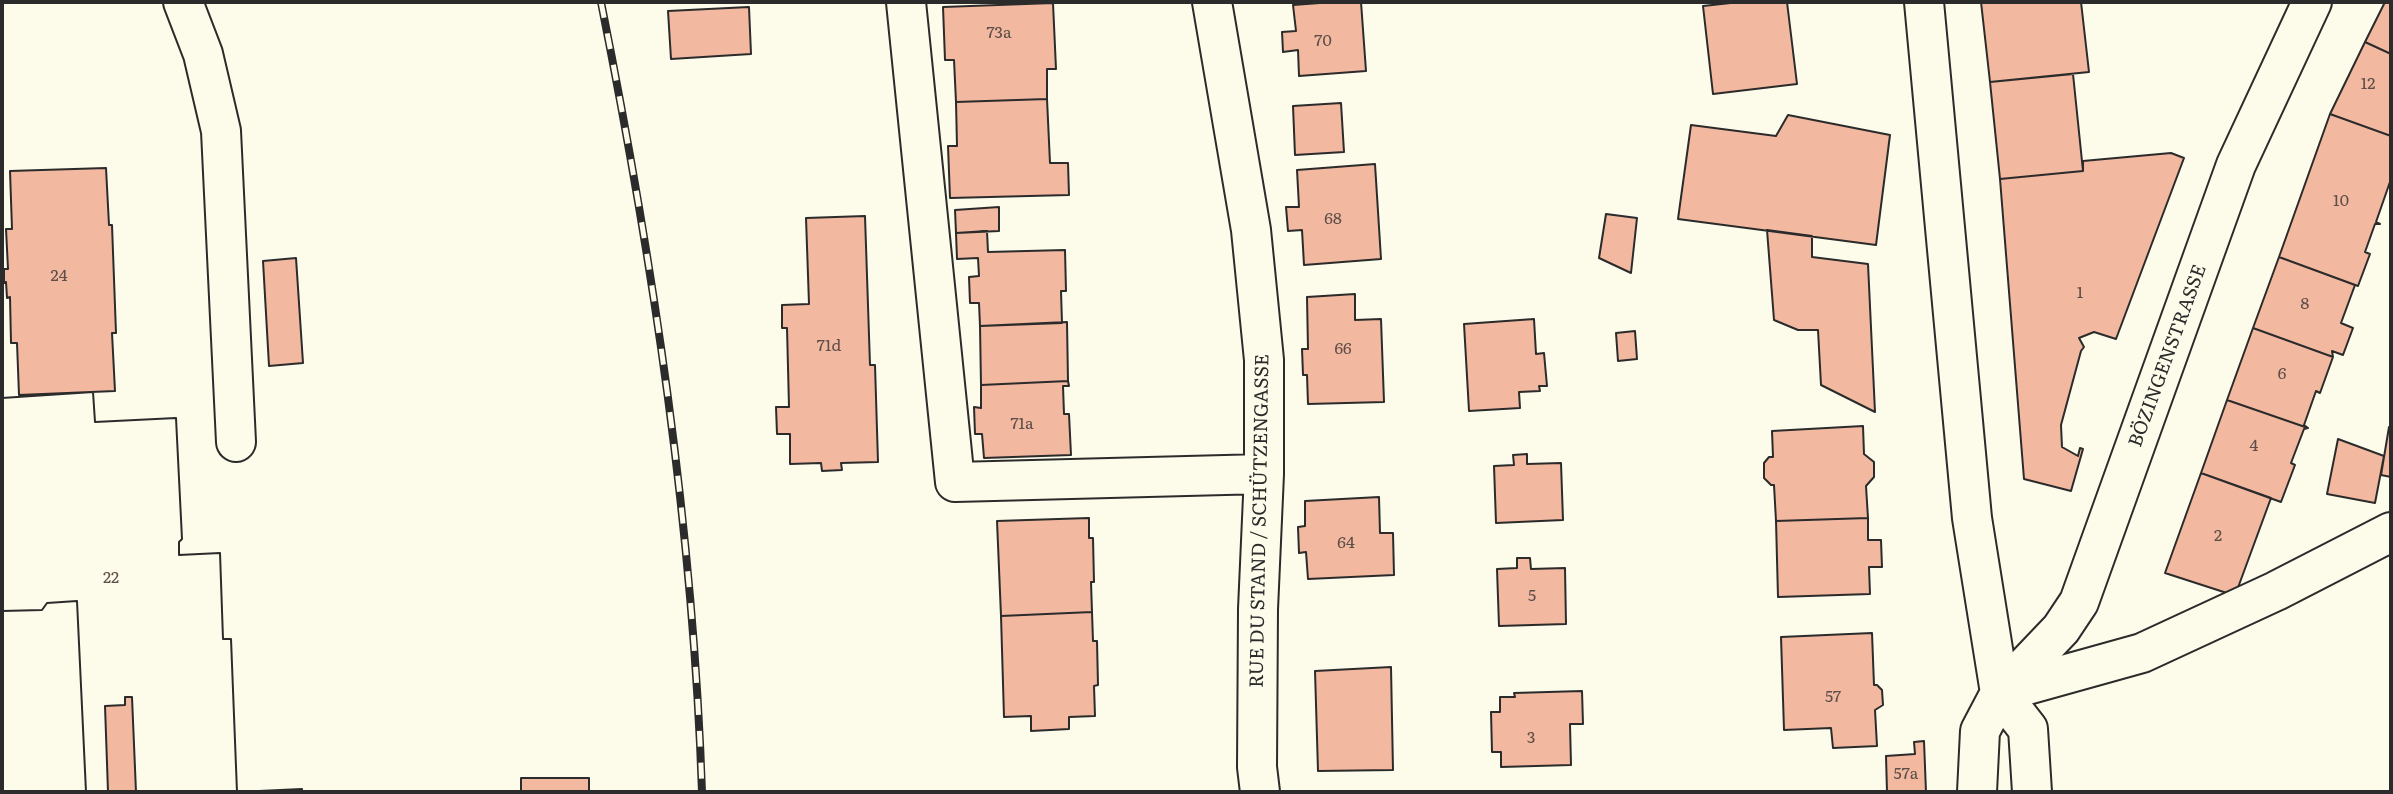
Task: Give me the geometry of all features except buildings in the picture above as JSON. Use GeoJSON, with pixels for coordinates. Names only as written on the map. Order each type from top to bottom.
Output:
{"type":"FeatureCollection","features":[{"type":"Feature","properties":{"kind":"street"},"geometry":{"type":"LineString","coordinates":[[183,2],[203,54],[221,131],[236,442]]}},
{"type":"Feature","properties":{"kind":"street"},"geometry":{"type":"LineString","coordinates":[[906,2],[955,482],[1264,474]]}},
{"type":"Feature","properties":{"kind":"street","name":"RUE DU STAND / SCHÜTZENGASSE"},"geometry":{"type":"LineString","coordinates":[[1212,2],[1251,230],[1264,360],[1264,474],[1258,635],[1257,767],[1260,792]]}},
{"type":"Feature","properties":{"kind":"street"},"geometry":{"type":"LineString","coordinates":[[1924,2],[1972,517],[2000,693],[2028,729],[2032,792]]}},
{"type":"Feature","properties":{"kind":"street","name":"BÖZINGENSTRASSE"},"geometry":{"type":"LineString","coordinates":[[1977,792],[1980,732],[2000,693],[2061,629],[2079,603],[2236,166],[2312,2]]}},
{"type":"Feature","properties":{"kind":"street"},"geometry":{"type":"LineString","coordinates":[[2000,693],[2142,653],[2276,591],[2391,532]]}},
{"type":"Feature","properties":{"kind":"railway"},"geometry":{"type":"LineString","coordinates":[[601,2],[637,198],[668,395],[690,593],[702,792]]}}]}
